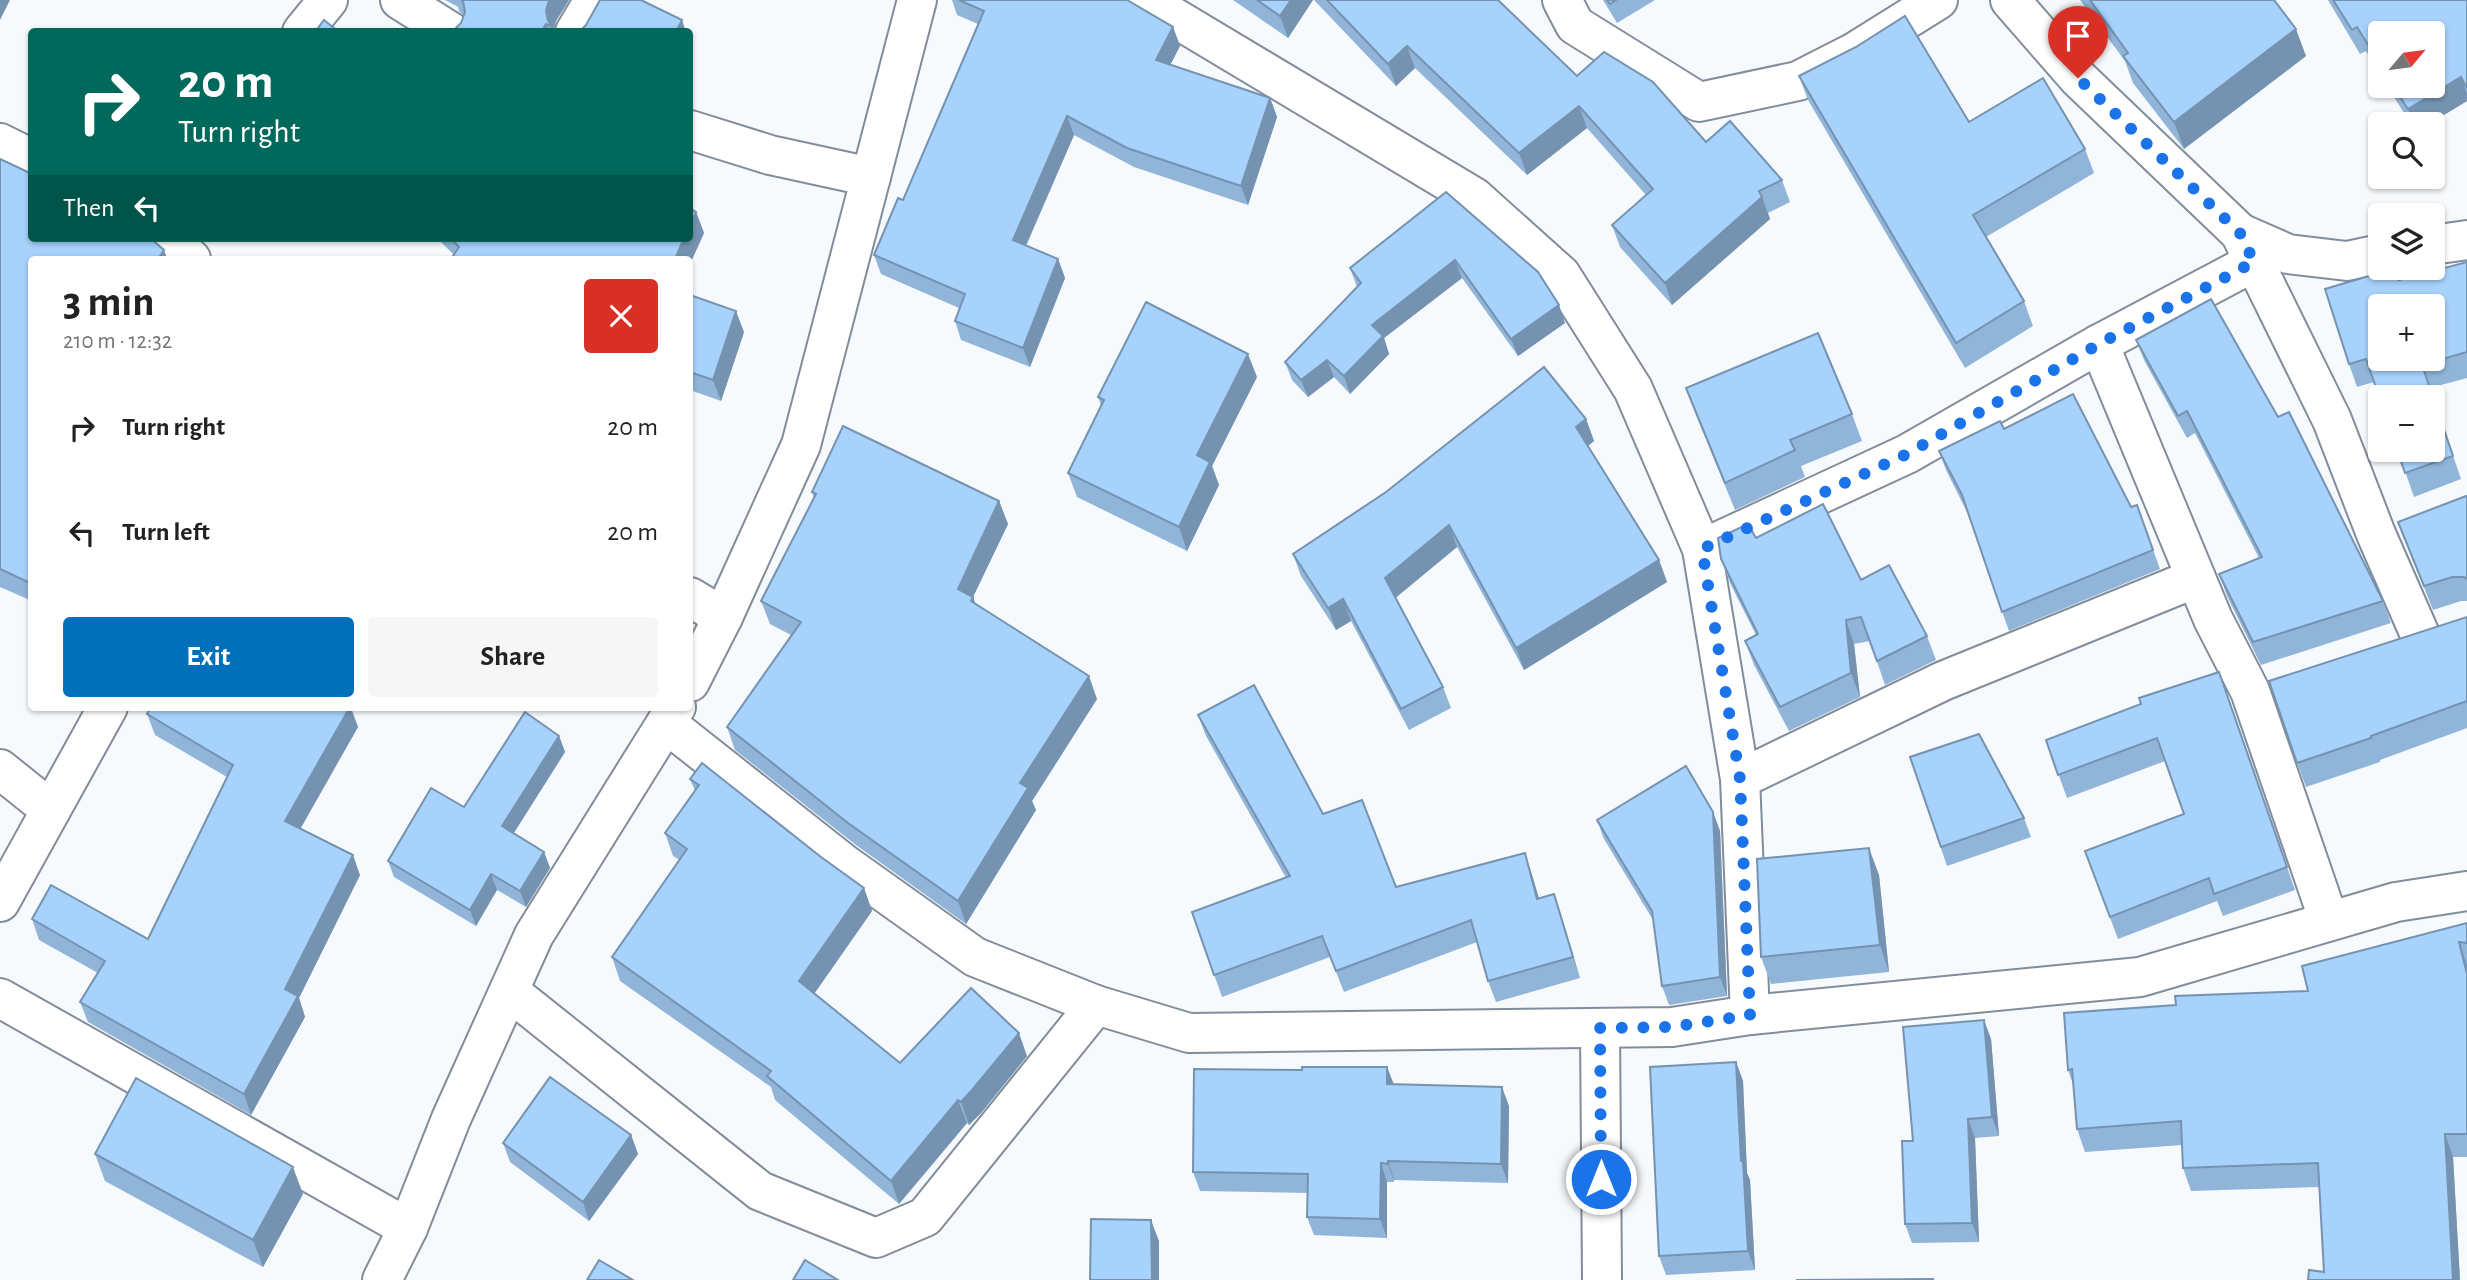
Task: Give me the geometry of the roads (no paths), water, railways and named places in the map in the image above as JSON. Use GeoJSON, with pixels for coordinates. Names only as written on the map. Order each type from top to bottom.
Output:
{"type":"FeatureCollection","features":[{"type":"Feature","properties":{"kind":"street"},"geometry":{"type":"LineString","coordinates":[[306,28],[328,0]]}},
{"type":"Feature","properties":{"kind":"street"},"geometry":{"type":"LineString","coordinates":[[400,0],[445,28]]}},
{"type":"Feature","properties":{"kind":"street"},"geometry":{"type":"LineString","coordinates":[[577,28],[594,0]]}},
{"type":"Feature","properties":{"kind":"street"},"geometry":{"type":"LineString","coordinates":[[693,675],[723,617],[801,445],[917,0]]}},
{"type":"Feature","properties":{"kind":"street"},"geometry":{"type":"LineString","coordinates":[[1145,0],[1474,197],[1561,275],[1633,389],[1702,549],[1740,779],[1750,1015]]}},
{"type":"Feature","properties":{"kind":"street"},"geometry":{"type":"LineString","coordinates":[[1562,0],[1574,25],[1699,102],[1798,81],[1853,53],[1938,0]]}},
{"type":"Feature","properties":{"kind":"street"},"geometry":{"type":"LineString","coordinates":[[2010,0],[2078,78],[2247,247],[2389,529],[2421,637]]}},
{"type":"Feature","properties":{"kind":"street"},"geometry":{"type":"LineString","coordinates":[[693,131],[770,155],[871,177]]}},
{"type":"Feature","properties":{"kind":"street"},"geometry":{"type":"LineString","coordinates":[[0,143],[28,157]]}},
{"type":"Feature","properties":{"kind":"street"},"geometry":{"type":"LineString","coordinates":[[2445,243],[2467,240]]}},
{"type":"Feature","properties":{"kind":"street"},"geometry":{"type":"LineString","coordinates":[[172,242],[188,256]]}},
{"type":"Feature","properties":{"kind":"street"},"geometry":{"type":"LineString","coordinates":[[1702,549],[1907,454],[2099,344],[2247,247],[2347,261],[2368,257]]}},
{"type":"Feature","properties":{"kind":"street"},"geometry":{"type":"LineString","coordinates":[[2099,344],[2213,619],[2250,691],[2329,921]]}},
{"type":"Feature","properties":{"kind":"street"},"geometry":{"type":"LineString","coordinates":[[1740,779],[1943,681],[2196,578]]}},
{"type":"Feature","properties":{"kind":"street"},"geometry":{"type":"LineString","coordinates":[[693,599],[723,617]]}},
{"type":"Feature","properties":{"kind":"street"},"geometry":{"type":"LineString","coordinates":[[2250,691],[2287,679]]}},
{"type":"Feature","properties":{"kind":"street"},"geometry":{"type":"LineString","coordinates":[[0,902],[106,711]]}},
{"type":"Feature","properties":{"kind":"street"},"geometry":{"type":"LineString","coordinates":[[382,1280],[408,1228],[451,1119],[534,935],[672,715],[843,863],[975,957],[1096,1005],[1189,1033],[1672,1027],[1750,1015],[2140,977],[2396,902],[2467,891]]}},
{"type":"Feature","properties":{"kind":"street"},"geometry":{"type":"LineString","coordinates":[[0,769],[51,810]]}},
{"type":"Feature","properties":{"kind":"street"},"geometry":{"type":"LineString","coordinates":[[509,991],[760,1191],[876,1238],[925,1217],[1096,1005]]}},
{"type":"Feature","properties":{"kind":"street"},"geometry":{"type":"LineString","coordinates":[[0,998],[408,1228]]}},
{"type":"Feature","properties":{"kind":"street"},"geometry":{"type":"LineString","coordinates":[[1600,1028],[1602,1280]]}}]}
